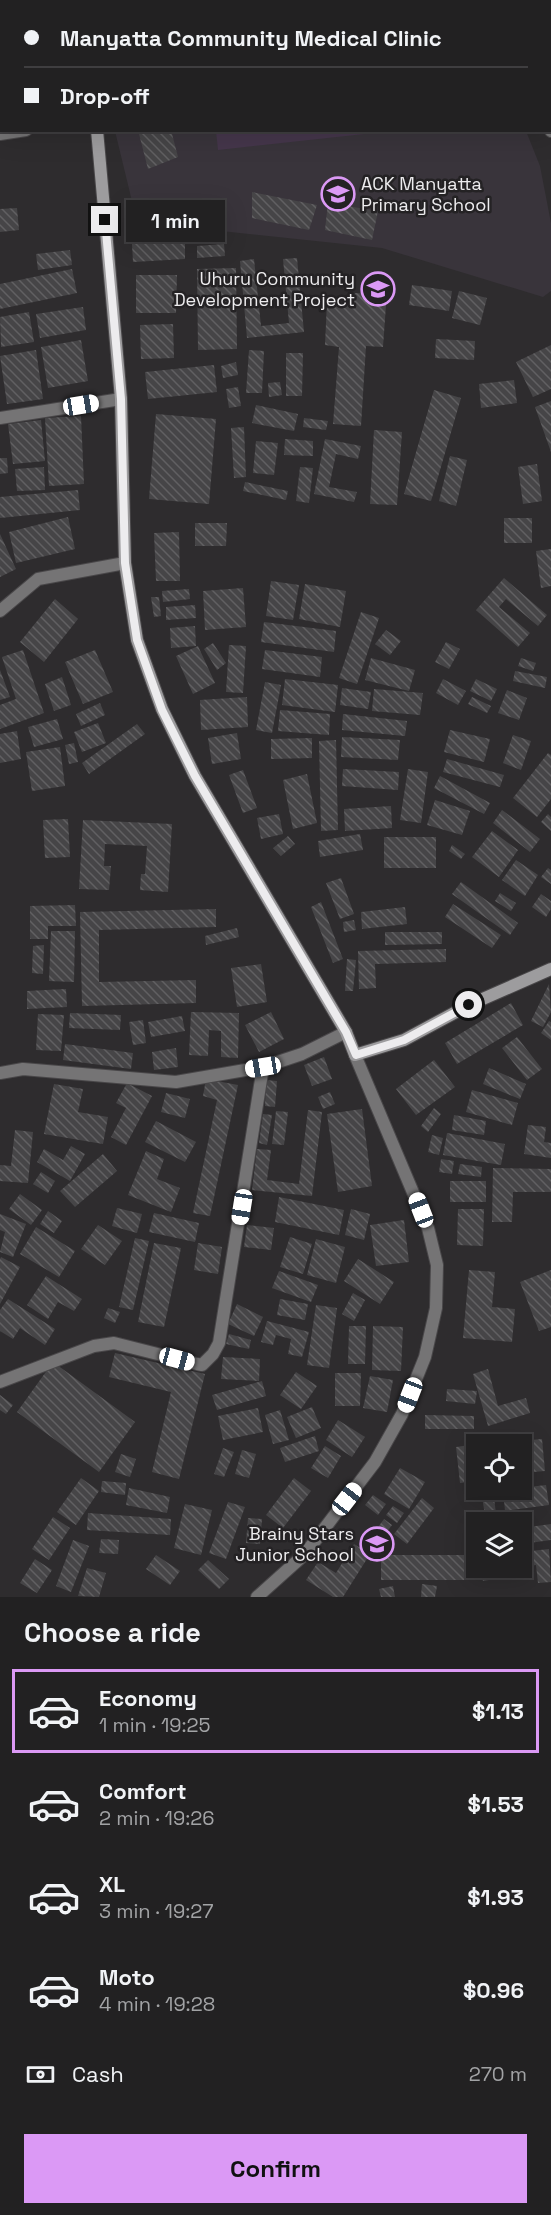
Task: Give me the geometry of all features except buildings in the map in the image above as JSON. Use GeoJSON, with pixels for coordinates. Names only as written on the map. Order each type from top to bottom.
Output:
{"type":"FeatureCollection","features":[{"type":"Feature","properties":{"kind":"street"},"geometry":{"type":"LineString","coordinates":[[97,132],[121,399],[125,563],[137,640],[162,710],[201,786],[346,1032],[428,1228],[436,1264],[436,1308],[425,1357],[402,1414],[375,1462],[304,1554],[257,1597]]}},
{"type":"Feature","properties":{"kind":"street"},"geometry":{"type":"LineString","coordinates":[[0,418],[121,399]]}},
{"type":"Feature","properties":{"kind":"street"},"geometry":{"type":"LineString","coordinates":[[0,610],[38,579],[125,563]]}},
{"type":"Feature","properties":{"kind":"street"},"geometry":{"type":"LineString","coordinates":[[356,1055],[404,1040],[469,1005],[551,969]]}},
{"type":"Feature","properties":{"kind":"street"},"geometry":{"type":"LineString","coordinates":[[0,1073],[23,1069],[176,1082],[263,1067],[302,1054],[346,1032]]}},
{"type":"Feature","properties":{"kind":"street"},"geometry":{"type":"LineString","coordinates":[[0,1382],[94,1346],[114,1343],[202,1365],[213,1354],[219,1343],[263,1067]]}},
{"type":"Feature","properties":{"kind":"shaded area","name":"ACK Manyatta Primary School"},"geometry":{"type":"Polygon","coordinates":[[[115,132],[526,132],[540,166],[551,223],[551,291],[543,297],[382,248],[137,222],[115,132]]]}},
{"type":"Feature","properties":{"kind":"shaded area"},"geometry":{"type":"Polygon","coordinates":[[[216,132],[383,132],[218,150],[216,132]]]}},
{"type":"Feature","properties":{"kind":"place","name":"ACK Manyatta Primary School"},"geometry":{"type":"Point","coordinates":[338,194]}},
{"type":"Feature","properties":{"kind":"place","name":"Uhuru Community Development Project"},"geometry":{"type":"Point","coordinates":[378,289]}},
{"type":"Feature","properties":{"kind":"place","name":"Brainy Stars Junior School"},"geometry":{"type":"Point","coordinates":[377,1544]}},
{"type":"Feature","properties":{"kind":"route"},"geometry":{"type":"LineString","coordinates":[[105,220],[121,399],[125,563],[137,640],[162,710],[195,776],[287,936],[346,1032],[356,1055],[404,1040],[469,1005]]}}]}
